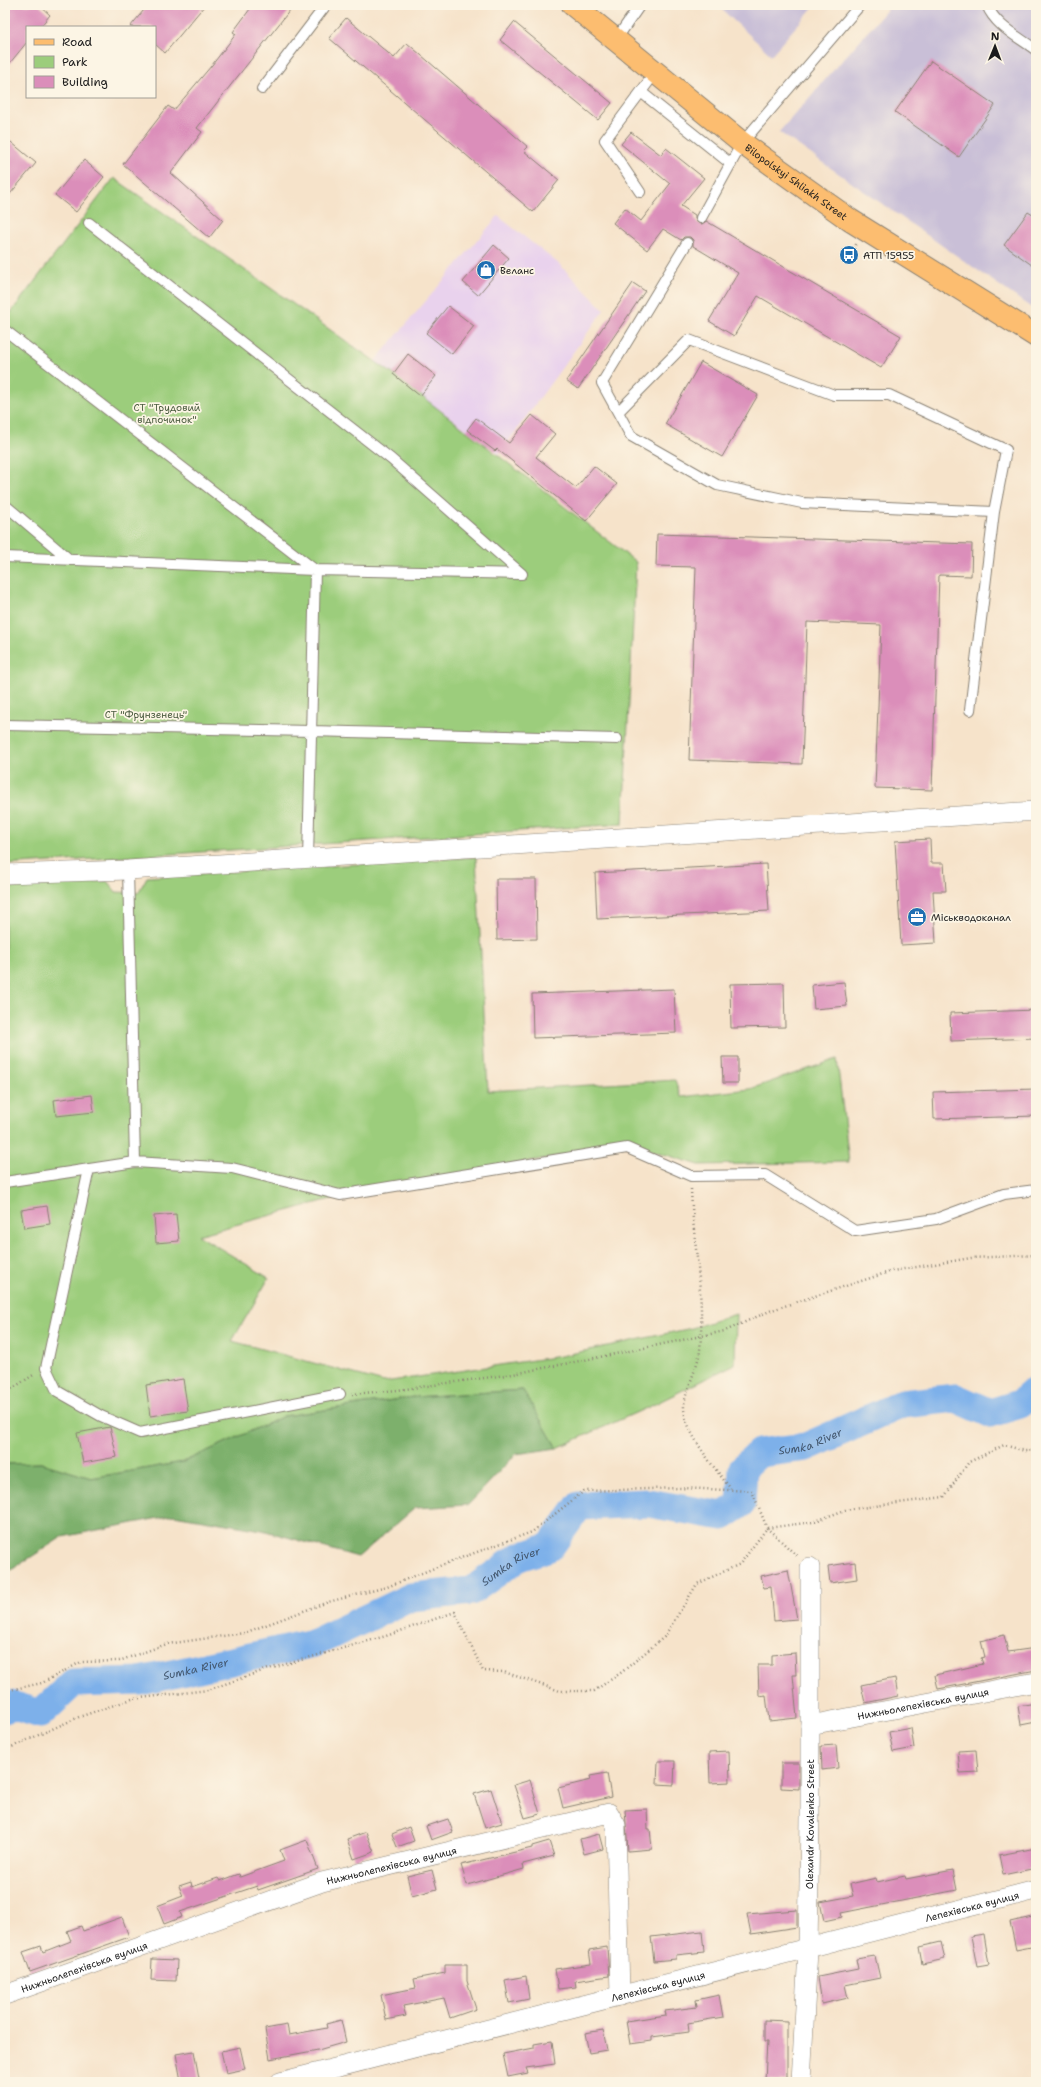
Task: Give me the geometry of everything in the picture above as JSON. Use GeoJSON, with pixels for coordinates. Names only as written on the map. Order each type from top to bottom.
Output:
{"type":"FeatureCollection","features":[{"type":"Feature","properties":{"kind":"main road","name":"Bilopolskyi Shliakh Street"},"geometry":{"type":"LineString","coordinates":[[573,5],[742,143],[866,231],[1036,336]]}},
{"type":"Feature","properties":{"kind":"street"},"geometry":{"type":"LineString","coordinates":[[5,874],[128,870],[1036,811]]}},
{"type":"Feature","properties":{"kind":"street","name":"Olexandr Kovalenko Street"},"geometry":{"type":"LineString","coordinates":[[801,2082],[808,1950],[810,1567]]}},
{"type":"Feature","properties":{"kind":"street","name":"Нижньолепехівська вулиця"},"geometry":{"type":"LineString","coordinates":[[810,1725],[1036,1682]]}},
{"type":"Feature","properties":{"kind":"street","name":"Нижньолепехівська вулиця"},"geometry":{"type":"LineString","coordinates":[[5,1995],[322,1882],[609,1813],[616,1825],[620,1996]]}},
{"type":"Feature","properties":{"kind":"street","name":"Лепехівська вулиця"},"geometry":{"type":"LineString","coordinates":[[280,2082],[808,1950],[1036,1890]]}},
{"type":"Feature","properties":{"kind":"lane"},"geometry":{"type":"LineString","coordinates":[[262,89],[326,5]]}},
{"type":"Feature","properties":{"kind":"lane"},"geometry":{"type":"LineString","coordinates":[[615,40],[640,5]]}},
{"type":"Feature","properties":{"kind":"lane"},"geometry":{"type":"LineString","coordinates":[[701,218],[742,143],[860,5]]}},
{"type":"Feature","properties":{"kind":"lane"},"geometry":{"type":"LineString","coordinates":[[987,5],[991,15],[1001,25],[1036,50]]}},
{"type":"Feature","properties":{"kind":"lane"},"geometry":{"type":"LineString","coordinates":[[640,192],[605,140],[655,73]]}},
{"type":"Feature","properties":{"kind":"lane"},"geometry":{"type":"LineString","coordinates":[[641,92],[731,164]]}},
{"type":"Feature","properties":{"kind":"lane"},"geometry":{"type":"LineString","coordinates":[[5,557],[315,570],[522,574],[391,459],[89,223]]}},
{"type":"Feature","properties":{"kind":"lane"},"geometry":{"type":"LineString","coordinates":[[687,243],[602,383],[631,436],[717,485],[802,503],[994,512]]}},
{"type":"Feature","properties":{"kind":"lane"},"geometry":{"type":"LineString","coordinates":[[6,332],[315,570]]}},
{"type":"Feature","properties":{"kind":"lane"},"geometry":{"type":"LineString","coordinates":[[618,412],[689,340],[834,395],[889,395],[1006,450],[994,512],[970,710]]}},
{"type":"Feature","properties":{"kind":"lane"},"geometry":{"type":"LineString","coordinates":[[5,505],[70,560]]}},
{"type":"Feature","properties":{"kind":"lane"},"geometry":{"type":"LineString","coordinates":[[308,859],[315,570]]}},
{"type":"Feature","properties":{"kind":"lane"},"geometry":{"type":"LineString","coordinates":[[5,725],[617,739]]}},
{"type":"Feature","properties":{"kind":"lane"},"geometry":{"type":"LineString","coordinates":[[128,870],[135,1162]]}},
{"type":"Feature","properties":{"kind":"lane"},"geometry":{"type":"LineString","coordinates":[[5,1182],[135,1162],[232,1168],[340,1195],[627,1148],[691,1176],[765,1175],[854,1231],[936,1219],[1004,1194],[1036,1190]]}},
{"type":"Feature","properties":{"kind":"lane"},"geometry":{"type":"LineString","coordinates":[[89,1169],[46,1368],[57,1391],[101,1416],[140,1433],[340,1394]]}},
{"type":"Feature","properties":{"kind":"path"},"geometry":{"type":"LineString","coordinates":[[691,1176],[692,1224],[701,1286],[700,1351],[683,1408],[701,1450],[731,1489]]}},
{"type":"Feature","properties":{"kind":"path"},"geometry":{"type":"LineString","coordinates":[[340,1394],[398,1390],[513,1374],[615,1354],[725,1331],[772,1310],[892,1271],[971,1258],[1036,1255]]}},
{"type":"Feature","properties":{"kind":"path"},"geometry":{"type":"LineString","coordinates":[[5,1393],[46,1368]]}},
{"type":"Feature","properties":{"kind":"path"},"geometry":{"type":"LineString","coordinates":[[5,1750],[79,1717],[132,1699],[208,1690],[265,1670],[386,1636],[455,1612],[483,1671],[504,1672],[560,1691],[594,1691],[622,1672],[664,1637],[697,1584],[740,1564],[767,1528],[814,1522],[846,1510],[944,1496],[969,1462],[1004,1445],[1025,1451],[1036,1450]]}},
{"type":"Feature","properties":{"kind":"path"},"geometry":{"type":"LineString","coordinates":[[5,1691],[42,1682],[81,1662],[119,1661],[167,1644],[244,1633],[328,1602],[387,1587],[447,1562],[532,1532],[584,1491],[731,1489],[752,1491],[767,1528],[810,1567]]}},
{"type":"Feature","properties":{"kind":"shaded area"},"geometry":{"type":"Polygon","coordinates":[[[717,5],[815,5],[771,55],[717,5]]]}},
{"type":"Feature","properties":{"kind":"shaded area"},"geometry":{"type":"Polygon","coordinates":[[[891,5],[1036,5],[1036,311],[779,132],[891,5]]]}},
{"type":"Feature","properties":{"kind":"shaded area"},"geometry":{"type":"Polygon","coordinates":[[[498,216],[559,264],[604,310],[499,454],[375,361],[498,216]]]}},
{"type":"Feature","properties":{"kind":"green space"},"geometry":{"type":"Polygon","coordinates":[[[114,178],[393,374],[636,562],[623,824],[5,865],[5,320],[114,178]]]}},
{"type":"Feature","properties":{"kind":"green space"},"geometry":{"type":"Polygon","coordinates":[[[476,857],[488,1091],[675,1080],[681,1097],[750,1089],[837,1059],[849,1162],[699,1165],[628,1143],[342,1196],[198,1235],[269,1278],[232,1341],[384,1382],[561,1356],[692,1328],[736,1314],[735,1364],[651,1406],[557,1448],[522,1390],[414,1397],[284,1416],[183,1462],[91,1478],[41,1463],[5,1464],[5,888],[107,881],[116,892],[138,893],[147,877],[476,857]]]}},
{"type":"Feature","properties":{"kind":"green space"},"geometry":{"type":"Polygon","coordinates":[[[523,1390],[557,1448],[516,1454],[468,1505],[415,1508],[358,1557],[262,1530],[174,1515],[62,1537],[5,1574],[5,1464],[41,1463],[91,1478],[183,1462],[284,1416],[414,1397],[523,1390]]]}},
{"type":"Feature","properties":{"kind":"building"},"geometry":{"type":"Polygon","coordinates":[[[5,5],[39,5],[50,15],[41,26],[26,26],[26,43],[5,69],[5,5]]]}},
{"type":"Feature","properties":{"kind":"building"},"geometry":{"type":"Polygon","coordinates":[[[148,5],[205,5],[165,53],[156,45],[156,26],[131,26],[148,5]]]}},
{"type":"Feature","properties":{"kind":"building"},"geometry":{"type":"Polygon","coordinates":[[[253,5],[294,5],[197,128],[202,132],[171,173],[223,220],[209,238],[123,164],[168,106],[174,110],[212,65],[236,34],[233,32],[253,5]]]}},
{"type":"Feature","properties":{"kind":"building"},"geometry":{"type":"Polygon","coordinates":[[[346,18],[394,58],[407,43],[528,147],[524,151],[559,180],[533,212],[329,38],[346,18]]]}},
{"type":"Feature","properties":{"kind":"building"},"geometry":{"type":"Polygon","coordinates":[[[514,22],[612,103],[598,120],[500,40],[514,22]]]}},
{"type":"Feature","properties":{"kind":"building"},"geometry":{"type":"Polygon","coordinates":[[[931,61],[995,105],[959,157],[895,112],[931,61]]]}},
{"type":"Feature","properties":{"kind":"building"},"geometry":{"type":"Polygon","coordinates":[[[631,132],[661,155],[666,148],[704,178],[681,206],[695,215],[695,219],[698,223],[702,224],[706,221],[901,336],[881,368],[758,296],[734,336],[709,321],[738,273],[693,246],[693,240],[690,237],[684,237],[681,240],[663,229],[647,250],[613,223],[625,208],[641,221],[670,184],[621,144],[631,132]]]}},
{"type":"Feature","properties":{"kind":"building"},"geometry":{"type":"Polygon","coordinates":[[[5,137],[36,163],[5,200],[5,137]]]}},
{"type":"Feature","properties":{"kind":"building"},"geometry":{"type":"Polygon","coordinates":[[[84,160],[104,177],[76,212],[55,195],[84,160]]]}},
{"type":"Feature","properties":{"kind":"building"},"geometry":{"type":"Polygon","coordinates":[[[1028,212],[1036,217],[1036,268],[1004,245],[1028,212]]]}},
{"type":"Feature","properties":{"kind":"building","name":"Веланс"},"geometry":{"type":"Polygon","coordinates":[[[494,245],[509,258],[478,295],[463,282],[494,245]]]}},
{"type":"Feature","properties":{"kind":"building"},"geometry":{"type":"Polygon","coordinates":[[[633,283],[645,291],[578,389],[566,381],[633,283]]]}},
{"type":"Feature","properties":{"kind":"building"},"geometry":{"type":"Polygon","coordinates":[[[448,306],[474,326],[452,354],[426,333],[448,306]]]}},
{"type":"Feature","properties":{"kind":"building"},"geometry":{"type":"Polygon","coordinates":[[[408,354],[436,376],[420,396],[393,374],[408,354]]]}},
{"type":"Feature","properties":{"kind":"building"},"geometry":{"type":"Polygon","coordinates":[[[701,362],[758,395],[722,457],[665,424],[701,362]]]}},
{"type":"Feature","properties":{"kind":"building"},"geometry":{"type":"Polygon","coordinates":[[[532,415],[555,434],[536,457],[576,488],[594,466],[617,484],[586,521],[497,449],[495,451],[467,430],[476,418],[509,443],[532,415]]]}},
{"type":"Feature","properties":{"kind":"building"},"geometry":{"type":"Polygon","coordinates":[[[657,534],[972,544],[971,576],[939,575],[932,790],[875,788],[881,625],[807,622],[802,764],[689,760],[696,567],[656,566],[657,534]]]}},
{"type":"Feature","properties":{"kind":"building","name":"Міськводоканал"},"geometry":{"type":"Polygon","coordinates":[[[930,839],[931,863],[944,863],[946,891],[933,891],[936,943],[901,945],[895,841],[930,839]]]}},
{"type":"Feature","properties":{"kind":"building"},"geometry":{"type":"Polygon","coordinates":[[[766,864],[769,911],[597,919],[595,873],[766,864]]]}},
{"type":"Feature","properties":{"kind":"building"},"geometry":{"type":"Polygon","coordinates":[[[496,879],[536,879],[537,939],[497,940],[496,879]]]}},
{"type":"Feature","properties":{"kind":"building"},"geometry":{"type":"Polygon","coordinates":[[[844,982],[847,1006],[814,1009],[812,985],[844,982]]]}},
{"type":"Feature","properties":{"kind":"building"},"geometry":{"type":"Polygon","coordinates":[[[784,983],[785,1027],[731,1028],[730,984],[784,983]]]}},
{"type":"Feature","properties":{"kind":"building"},"geometry":{"type":"Polygon","coordinates":[[[674,989],[676,1033],[533,1038],[532,994],[674,989]]]}},
{"type":"Feature","properties":{"kind":"building"},"geometry":{"type":"Polygon","coordinates":[[[1036,1010],[1036,1038],[951,1041],[950,1013],[1036,1010]]]}},
{"type":"Feature","properties":{"kind":"building"},"geometry":{"type":"Polygon","coordinates":[[[722,1057],[738,1057],[738,1083],[723,1083],[722,1057]]]}},
{"type":"Feature","properties":{"kind":"building"},"geometry":{"type":"Polygon","coordinates":[[[1036,1089],[1036,1116],[934,1119],[933,1092],[1036,1089]]]}},
{"type":"Feature","properties":{"kind":"building"},"geometry":{"type":"Polygon","coordinates":[[[92,1095],[94,1112],[56,1116],[54,1100],[92,1095]]]}},
{"type":"Feature","properties":{"kind":"building"},"geometry":{"type":"Polygon","coordinates":[[[47,1206],[50,1224],[24,1228],[21,1210],[47,1206]]]}},
{"type":"Feature","properties":{"kind":"building"},"geometry":{"type":"Polygon","coordinates":[[[176,1214],[179,1241],[156,1243],[154,1216],[176,1214]]]}},
{"type":"Feature","properties":{"kind":"building"},"geometry":{"type":"Polygon","coordinates":[[[183,1379],[188,1411],[150,1416],[146,1385],[183,1379]]]}},
{"type":"Feature","properties":{"kind":"building"},"geometry":{"type":"Polygon","coordinates":[[[110,1427],[117,1457],[83,1463],[77,1433],[110,1427]]]}},
{"type":"Feature","properties":{"kind":"building"},"geometry":{"type":"Polygon","coordinates":[[[855,1562],[857,1579],[830,1583],[828,1566],[855,1562]]]}},
{"type":"Feature","properties":{"kind":"building"},"geometry":{"type":"Polygon","coordinates":[[[788,1570],[797,1619],[774,1621],[771,1587],[764,1588],[761,1576],[788,1570]]]}},
{"type":"Feature","properties":{"kind":"building"},"geometry":{"type":"Polygon","coordinates":[[[1004,1635],[1008,1652],[1036,1648],[1036,1670],[938,1689],[935,1675],[983,1664],[981,1658],[985,1657],[981,1641],[1004,1635]]]}},
{"type":"Feature","properties":{"kind":"building"},"geometry":{"type":"Polygon","coordinates":[[[795,1653],[796,1675],[793,1675],[797,1718],[769,1721],[766,1695],[759,1696],[758,1665],[772,1665],[772,1655],[795,1653]]]}},
{"type":"Feature","properties":{"kind":"building"},"geometry":{"type":"Polygon","coordinates":[[[895,1678],[898,1696],[865,1703],[861,1685],[895,1678]]]}},
{"type":"Feature","properties":{"kind":"building"},"geometry":{"type":"Polygon","coordinates":[[[1036,1703],[1036,1722],[1021,1725],[1018,1706],[1036,1703]]]}},
{"type":"Feature","properties":{"kind":"building"},"geometry":{"type":"Polygon","coordinates":[[[911,1728],[914,1748],[893,1752],[889,1732],[911,1728]]]}},
{"type":"Feature","properties":{"kind":"building"},"geometry":{"type":"Polygon","coordinates":[[[836,1745],[838,1768],[822,1770],[821,1746],[836,1745]]]}},
{"type":"Feature","properties":{"kind":"building"},"geometry":{"type":"Polygon","coordinates":[[[976,1750],[978,1772],[960,1773],[958,1751],[976,1750]]]}},
{"type":"Feature","properties":{"kind":"building"},"geometry":{"type":"Polygon","coordinates":[[[729,1751],[730,1782],[710,1783],[709,1752],[729,1751]]]}},
{"type":"Feature","properties":{"kind":"building"},"geometry":{"type":"Polygon","coordinates":[[[658,1761],[675,1761],[674,1785],[657,1784],[658,1761]]]}},
{"type":"Feature","properties":{"kind":"building"},"geometry":{"type":"Polygon","coordinates":[[[781,1763],[799,1763],[799,1789],[781,1788],[781,1763]]]}},
{"type":"Feature","properties":{"kind":"building"},"geometry":{"type":"Polygon","coordinates":[[[607,1773],[611,1797],[563,1808],[558,1788],[591,1780],[590,1776],[607,1773]]]}},
{"type":"Feature","properties":{"kind":"building"},"geometry":{"type":"Polygon","coordinates":[[[530,1780],[540,1814],[525,1818],[514,1785],[530,1780]]]}},
{"type":"Feature","properties":{"kind":"building"},"geometry":{"type":"Polygon","coordinates":[[[491,1789],[502,1823],[485,1828],[474,1794],[491,1789]]]}},
{"type":"Feature","properties":{"kind":"building"},"geometry":{"type":"Polygon","coordinates":[[[647,1809],[648,1829],[650,1829],[652,1849],[628,1851],[625,1810],[647,1809]]]}},
{"type":"Feature","properties":{"kind":"building"},"geometry":{"type":"Polygon","coordinates":[[[448,1819],[453,1832],[431,1840],[426,1826],[448,1819]]]}},
{"type":"Feature","properties":{"kind":"building"},"geometry":{"type":"Polygon","coordinates":[[[409,1827],[414,1841],[397,1847],[392,1834],[409,1827]]]}},
{"type":"Feature","properties":{"kind":"building"},"geometry":{"type":"Polygon","coordinates":[[[366,1832],[374,1852],[354,1859],[347,1839],[366,1832]]]}},
{"type":"Feature","properties":{"kind":"building"},"geometry":{"type":"Polygon","coordinates":[[[599,1834],[603,1849],[584,1854],[580,1839],[599,1834]]]}},
{"type":"Feature","properties":{"kind":"building"},"geometry":{"type":"Polygon","coordinates":[[[307,1840],[318,1869],[258,1890],[257,1886],[180,1912],[182,1917],[164,1924],[157,1906],[183,1896],[179,1886],[191,1882],[192,1887],[218,1878],[220,1881],[239,1874],[240,1877],[284,1861],[280,1850],[307,1840]]]}},
{"type":"Feature","properties":{"kind":"building"},"geometry":{"type":"Polygon","coordinates":[[[549,1841],[554,1856],[523,1864],[524,1869],[467,1885],[461,1865],[532,1848],[532,1846],[549,1841]]]}},
{"type":"Feature","properties":{"kind":"building"},"geometry":{"type":"Polygon","coordinates":[[[1036,1848],[1036,1868],[1003,1875],[999,1855],[1036,1848]]]}},
{"type":"Feature","properties":{"kind":"building"},"geometry":{"type":"Polygon","coordinates":[[[432,1870],[437,1889],[412,1896],[407,1876],[432,1870]]]}},
{"type":"Feature","properties":{"kind":"building"},"geometry":{"type":"Polygon","coordinates":[[[953,1870],[957,1890],[841,1913],[842,1917],[824,1921],[820,1902],[853,1896],[850,1884],[876,1878],[877,1882],[905,1876],[906,1879],[953,1870]]]}},
{"type":"Feature","properties":{"kind":"building"},"geometry":{"type":"Polygon","coordinates":[[[797,1910],[797,1927],[751,1934],[747,1914],[797,1910]]]}},
{"type":"Feature","properties":{"kind":"building"},"geometry":{"type":"Polygon","coordinates":[[[122,1917],[129,1937],[30,1972],[23,1952],[41,1946],[43,1952],[71,1941],[67,1931],[81,1926],[83,1931],[122,1917]]]}},
{"type":"Feature","properties":{"kind":"building"},"geometry":{"type":"Polygon","coordinates":[[[1032,1917],[1036,1946],[1016,1950],[1010,1922],[1032,1917]]]}},
{"type":"Feature","properties":{"kind":"building"},"geometry":{"type":"Polygon","coordinates":[[[702,1931],[704,1952],[676,1955],[676,1959],[654,1961],[651,1937],[702,1931]]]}},
{"type":"Feature","properties":{"kind":"building"},"geometry":{"type":"Polygon","coordinates":[[[984,1934],[989,1965],[977,1967],[971,1936],[984,1934]]]}},
{"type":"Feature","properties":{"kind":"building"},"geometry":{"type":"Polygon","coordinates":[[[941,1942],[945,1959],[922,1964],[919,1947],[941,1942]]]}},
{"type":"Feature","properties":{"kind":"building"},"geometry":{"type":"Polygon","coordinates":[[[607,1947],[609,1976],[575,1981],[576,1987],[558,1989],[555,1969],[591,1964],[589,1950],[607,1947]]]}},
{"type":"Feature","properties":{"kind":"building"},"geometry":{"type":"Polygon","coordinates":[[[875,1956],[880,1978],[845,1985],[848,1998],[822,2004],[818,1977],[858,1969],[856,1959],[875,1956]]]}},
{"type":"Feature","properties":{"kind":"building"},"geometry":{"type":"Polygon","coordinates":[[[152,1959],[177,1960],[176,1981],[151,1980],[152,1959]]]}},
{"type":"Feature","properties":{"kind":"building"},"geometry":{"type":"Polygon","coordinates":[[[445,1965],[467,1965],[467,1981],[476,2009],[450,2018],[444,1998],[403,2006],[406,2016],[386,2020],[381,1995],[416,1988],[414,1979],[445,1973],[445,1965]]]}},
{"type":"Feature","properties":{"kind":"building"},"geometry":{"type":"Polygon","coordinates":[[[526,1976],[529,1999],[509,2003],[505,1980],[526,1976]]]}},
{"type":"Feature","properties":{"kind":"building"},"geometry":{"type":"Polygon","coordinates":[[[719,1995],[723,2017],[688,2023],[689,2032],[652,2037],[652,2041],[630,2044],[626,2021],[666,2015],[665,2011],[697,2007],[696,2000],[719,1995]]]}},
{"type":"Feature","properties":{"kind":"building"},"geometry":{"type":"Polygon","coordinates":[[[341,2020],[346,2042],[318,2050],[270,2059],[265,2029],[287,2025],[289,2035],[327,2028],[326,2024],[341,2020]]]}},
{"type":"Feature","properties":{"kind":"building"},"geometry":{"type":"Polygon","coordinates":[[[764,2020],[787,2021],[787,2081],[765,2080],[767,2042],[764,2042],[764,2020]]]}},
{"type":"Feature","properties":{"kind":"building"},"geometry":{"type":"Polygon","coordinates":[[[603,2030],[607,2050],[589,2053],[585,2033],[603,2030]]]}},
{"type":"Feature","properties":{"kind":"building"},"geometry":{"type":"Polygon","coordinates":[[[552,2041],[555,2064],[526,2068],[528,2073],[508,2077],[503,2054],[534,2048],[534,2044],[552,2041]]]}},
{"type":"Feature","properties":{"kind":"building"},"geometry":{"type":"Polygon","coordinates":[[[240,2047],[245,2069],[226,2073],[221,2051],[240,2047]]]}},
{"type":"Feature","properties":{"kind":"building"},"geometry":{"type":"Polygon","coordinates":[[[194,2051],[199,2078],[181,2081],[176,2054],[194,2051]]]}},
{"type":"Feature","properties":{"kind":"waterway","name":"Sumka River"},"geometry":{"type":"LineString","coordinates":[[5,1709],[11,1705],[40,1714],[73,1683],[140,1681],[314,1643],[411,1597],[471,1591],[519,1557],[550,1547],[579,1506],[648,1503],[723,1516],[741,1504],[743,1468],[759,1453],[806,1447],[902,1404],[956,1398],[990,1413],[1020,1404],[1036,1390]]}},
{"type":"Feature","properties":{"kind":"place","name":"АТП 15955"},"geometry":{"type":"Point","coordinates":[849,255]}},
{"type":"Feature","properties":{"kind":"place","name":"Веланс"},"geometry":{"type":"Point","coordinates":[486,270]}},
{"type":"Feature","properties":{"kind":"place","name":"Міськводоканал"},"geometry":{"type":"Point","coordinates":[917,917]}},
{"type":"Feature","properties":{"kind":"park label","name":"СТ \"Трудовий відпочинок\""},"geometry":{"type":"Point","coordinates":[167,412]}},
{"type":"Feature","properties":{"kind":"park label","name":"СТ \"Фрунзенець\""},"geometry":{"type":"Point","coordinates":[146,714]}}]}
